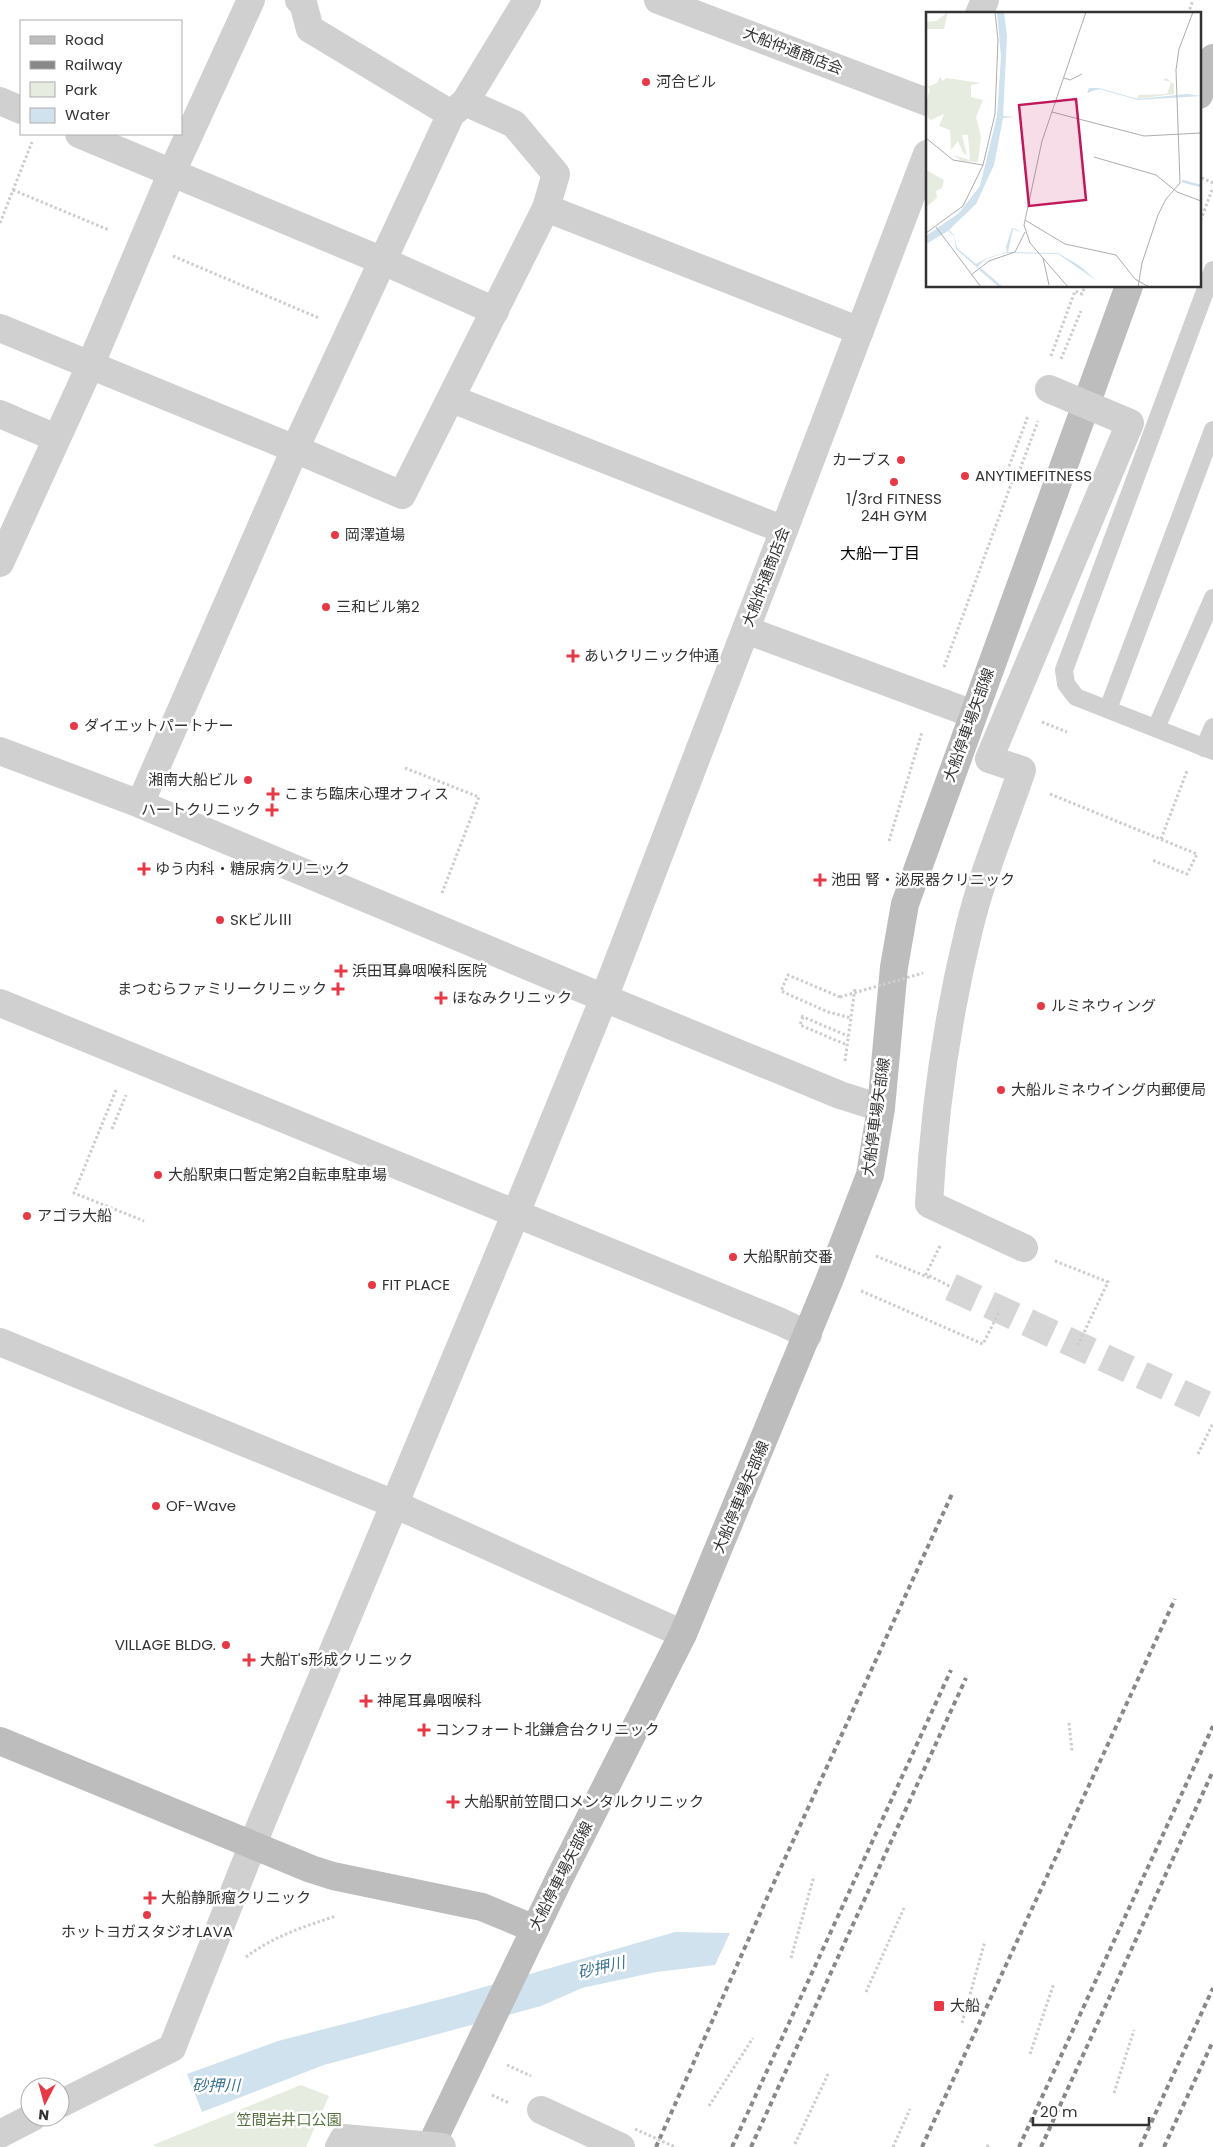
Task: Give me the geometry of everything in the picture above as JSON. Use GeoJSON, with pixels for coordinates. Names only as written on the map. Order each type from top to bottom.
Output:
{"type":"FeatureCollection","features":[{"type":"Feature","properties":{"kind":"main road","name":"大船停車場矢部線"},"geometry":{"type":"LineString","coordinates":[[430,2147],[534,1929],[683,1634],[808,1335],[870,1175],[881,1108],[894,967],[905,904],[1128,288]]}},
{"type":"Feature","properties":{"kind":"main road"},"geometry":{"type":"LineString","coordinates":[[0,1741],[333,1876],[482,1907],[534,1929]]}},
{"type":"Feature","properties":{"kind":"street"},"geometry":{"type":"LineString","coordinates":[[0,563],[90,366],[172,172],[251,0]]}},
{"type":"Feature","properties":{"kind":"street"},"geometry":{"type":"LineString","coordinates":[[0,328],[402,495],[452,399],[546,208],[556,174],[514,124],[458,108],[310,29],[303,3],[299,0]]}},
{"type":"Feature","properties":{"kind":"street"},"geometry":{"type":"LineString","coordinates":[[140,804],[295,449],[383,261],[458,108],[527,0]]}},
{"type":"Feature","properties":{"kind":"street","name":"大船仲通商店会"},"geometry":{"type":"LineString","coordinates":[[658,0],[926,102]]}},
{"type":"Feature","properties":{"kind":"street"},"geometry":{"type":"LineString","coordinates":[[981,12],[985,0]]}},
{"type":"Feature","properties":{"kind":"street"},"geometry":{"type":"LineString","coordinates":[[0,101],[20,110]]}},
{"type":"Feature","properties":{"kind":"street"},"geometry":{"type":"LineString","coordinates":[[81,135],[383,261],[495,311]]}},
{"type":"Feature","properties":{"kind":"street","name":"大船仲通商店会"},"geometry":{"type":"LineString","coordinates":[[70,2099],[172,2048],[253,1845],[604,998],[926,157]]}},
{"type":"Feature","properties":{"kind":"street"},"geometry":{"type":"LineString","coordinates":[[546,208],[860,331]]}},
{"type":"Feature","properties":{"kind":"street"},"geometry":{"type":"LineString","coordinates":[[1024,1248],[929,1204],[933,1129],[945,1046],[969,928],[993,851],[1022,770],[989,760],[1130,423],[1048,378]]}},
{"type":"Feature","properties":{"kind":"street"},"geometry":{"type":"LineString","coordinates":[[452,399],[784,530]]}},
{"type":"Feature","properties":{"kind":"street"},"geometry":{"type":"LineString","coordinates":[[0,414],[56,438]]}},
{"type":"Feature","properties":{"kind":"street"},"geometry":{"type":"LineString","coordinates":[[746,630],[973,714]]}},
{"type":"Feature","properties":{"kind":"street"},"geometry":{"type":"LineString","coordinates":[[0,751],[140,804],[840,1095],[881,1108]]}},
{"type":"Feature","properties":{"kind":"street"},"geometry":{"type":"LineString","coordinates":[[0,1003],[516,1213],[781,1322],[808,1335]]}},
{"type":"Feature","properties":{"kind":"street"},"geometry":{"type":"LineString","coordinates":[[0,1342],[394,1504],[683,1634]]}},
{"type":"Feature","properties":{"kind":"street"},"geometry":{"type":"LineString","coordinates":[[593,2147],[539,2116],[628,2138]]}},
{"type":"Feature","properties":{"kind":"street"},"geometry":{"type":"LineString","coordinates":[[0,2134],[20,2124]]}},
{"type":"Feature","properties":{"kind":"street"},"geometry":{"type":"LineString","coordinates":[[339,2147],[344,2138],[442,2147]]}},
{"type":"Feature","properties":{"kind":"lane"},"geometry":{"type":"LineString","coordinates":[[1213,270],[1064,670],[1066,684],[1076,697],[1208,749],[1213,727]]}},
{"type":"Feature","properties":{"kind":"lane"},"geometry":{"type":"LineString","coordinates":[[1108,710],[1213,430]]}},
{"type":"Feature","properties":{"kind":"lane"},"geometry":{"type":"LineString","coordinates":[[1156,728],[1213,598]]}},
{"type":"Feature","properties":{"kind":"path"},"geometry":{"type":"LineString","coordinates":[[1189,12],[1193,0]]}},
{"type":"Feature","properties":{"kind":"path"},"geometry":{"type":"LineString","coordinates":[[0,222],[36,135]]}},
{"type":"Feature","properties":{"kind":"path"},"geometry":{"type":"LineString","coordinates":[[1200,178],[1213,185],[1200,222]]}},
{"type":"Feature","properties":{"kind":"path"},"geometry":{"type":"LineString","coordinates":[[13,190],[237,282],[350,331]]}},
{"type":"Feature","properties":{"kind":"path"},"geometry":{"type":"LineString","coordinates":[[1082,294],[1084,288]]}},
{"type":"Feature","properties":{"kind":"path"},"geometry":{"type":"LineString","coordinates":[[1048,378],[1075,291],[1086,296]]}},
{"type":"Feature","properties":{"kind":"path"},"geometry":{"type":"LineString","coordinates":[[932,699],[1015,480],[1005,477],[1030,412]]}},
{"type":"Feature","properties":{"kind":"path"},"geometry":{"type":"LineString","coordinates":[[405,768],[479,797],[430,926]]}},
{"type":"Feature","properties":{"kind":"path"},"geometry":{"type":"LineString","coordinates":[[1018,781],[1197,854],[1187,874],[1152,860]]}},
{"type":"Feature","properties":{"kind":"path"},"geometry":{"type":"LineString","coordinates":[[850,1018],[828,1012],[781,991],[788,975],[840,997],[925,973],[960,973]]}},
{"type":"Feature","properties":{"kind":"path"},"geometry":{"type":"LineString","coordinates":[[847,1045],[800,1025],[802,1016],[848,1036]]}},
{"type":"Feature","properties":{"kind":"path"},"geometry":{"type":"LineString","coordinates":[[116,1090],[74,1193],[144,1221]]}},
{"type":"Feature","properties":{"kind":"path"},"geometry":{"type":"LineString","coordinates":[[112,1129],[126,1095]]}},
{"type":"Feature","properties":{"kind":"path"},"geometry":{"type":"LineString","coordinates":[[871,1254],[951,1287],[926,1274],[956,1216]]}},
{"type":"Feature","properties":{"kind":"path"},"geometry":{"type":"LineString","coordinates":[[1064,1266],[1108,1282],[1078,1345]]}},
{"type":"Feature","properties":{"kind":"path"},"geometry":{"type":"LineString","coordinates":[[859,1291],[983,1344],[1000,1310]]}},
{"type":"Feature","properties":{"kind":"path"},"geometry":{"type":"LineString","coordinates":[[1198,1454],[1213,1423]]}},
{"type":"Feature","properties":{"kind":"path"},"geometry":{"type":"LineString","coordinates":[[1069,1723],[1072,1752]]}},
{"type":"Feature","properties":{"kind":"path"},"geometry":{"type":"LineString","coordinates":[[791,1958],[814,1876]]}},
{"type":"Feature","properties":{"kind":"path"},"geometry":{"type":"LineString","coordinates":[[866,1992],[904,1908]]}},
{"type":"Feature","properties":{"kind":"path"},"geometry":{"type":"LineString","coordinates":[[244,1959],[264,1944],[294,1930],[336,1916]]}},
{"type":"Feature","properties":{"kind":"path"},"geometry":{"type":"LineString","coordinates":[[962,2023],[985,1941]]}},
{"type":"Feature","properties":{"kind":"path"},"geometry":{"type":"LineString","coordinates":[[1030,2054],[1054,1983]]}},
{"type":"Feature","properties":{"kind":"path"},"geometry":{"type":"LineString","coordinates":[[1114,2092],[1134,2030]]}},
{"type":"Feature","properties":{"kind":"path"},"geometry":{"type":"LineString","coordinates":[[709,2106],[753,2038]]}},
{"type":"Feature","properties":{"kind":"path"},"geometry":{"type":"LineString","coordinates":[[795,2144],[829,2072]]}},
{"type":"Feature","properties":{"kind":"path"},"geometry":{"type":"LineString","coordinates":[[893,2147],[910,2109]]}},
{"type":"Feature","properties":{"kind":"path"},"geometry":{"type":"LineString","coordinates":[[628,2138],[675,2147]]}},
{"type":"Feature","properties":{"kind":"green space","name":"笠間岩井口公園"},"geometry":{"type":"Polygon","coordinates":[[[301,2085],[329,2096],[306,2147],[157,2147],[153,2145],[301,2085]]]}},
{"type":"Feature","properties":{"kind":"water","name":"砂押川"},"geometry":{"type":"Polygon","coordinates":[[[675,1932],[730,1933],[715,1965],[656,1972],[582,1988],[541,2006],[324,2065],[202,2112],[187,2074],[278,2041],[453,1996],[675,1932]]]}},
{"type":"Feature","properties":{"kind":"tunnel"},"geometry":{"type":"LineString","coordinates":[[951,1287],[1213,1408]]}},
{"type":"Feature","properties":{"kind":"railway"},"geometry":{"type":"LineString","coordinates":[[656,2147],[771,1889],[952,1494]]}},
{"type":"Feature","properties":{"kind":"railway"},"geometry":{"type":"LineString","coordinates":[[922,2147],[1175,1599]]}},
{"type":"Feature","properties":{"kind":"railway"},"geometry":{"type":"LineString","coordinates":[[732,2147],[951,1670]]}},
{"type":"Feature","properties":{"kind":"railway"},"geometry":{"type":"LineString","coordinates":[[751,2147],[966,1678]]}},
{"type":"Feature","properties":{"kind":"railway"},"geometry":{"type":"LineString","coordinates":[[1019,2147],[1213,1726]]}},
{"type":"Feature","properties":{"kind":"railway"},"geometry":{"type":"LineString","coordinates":[[1041,2147],[1213,1771]]}},
{"type":"Feature","properties":{"kind":"railway"},"geometry":{"type":"LineString","coordinates":[[1140,2147],[1213,1988]]}},
{"type":"Feature","properties":{"kind":"railway"},"geometry":{"type":"LineString","coordinates":[[1164,2147],[1213,2041]]}},
{"type":"Feature","properties":{"kind":"place","name":"河合ビル"},"geometry":{"type":"Point","coordinates":[646,82]}},
{"type":"Feature","properties":{"kind":"place","name":"カーブス"},"geometry":{"type":"Point","coordinates":[901,460]}},
{"type":"Feature","properties":{"kind":"place","name":"ANYTIMEFITNESS"},"geometry":{"type":"Point","coordinates":[965,476]}},
{"type":"Feature","properties":{"kind":"place","name":"1/3rd FITNESS 24H GYM"},"geometry":{"type":"Point","coordinates":[894,482]}},
{"type":"Feature","properties":{"kind":"place","name":"岡澤道場"},"geometry":{"type":"Point","coordinates":[335,535]}},
{"type":"Feature","properties":{"kind":"place","name":"三和ビル第2"},"geometry":{"type":"Point","coordinates":[326,607]}},
{"type":"Feature","properties":{"kind":"place","name":"あいクリニック仲通"},"geometry":{"type":"Point","coordinates":[573,656]}},
{"type":"Feature","properties":{"kind":"place","name":"ダイエットパートナー"},"geometry":{"type":"Point","coordinates":[74,726]}},
{"type":"Feature","properties":{"kind":"place","name":"湘南大船ビル"},"geometry":{"type":"Point","coordinates":[248,780]}},
{"type":"Feature","properties":{"kind":"place","name":"こまち臨床心理オフィス"},"geometry":{"type":"Point","coordinates":[273,794]}},
{"type":"Feature","properties":{"kind":"place","name":"ハートクリニック"},"geometry":{"type":"Point","coordinates":[272,810]}},
{"type":"Feature","properties":{"kind":"place","name":"ゆう内科・糖尿病クリニック"},"geometry":{"type":"Point","coordinates":[144,869]}},
{"type":"Feature","properties":{"kind":"place","name":"池田 腎・泌尿器クリニック"},"geometry":{"type":"Point","coordinates":[820,880]}},
{"type":"Feature","properties":{"kind":"place","name":"SKビルⅢ"},"geometry":{"type":"Point","coordinates":[220,920]}},
{"type":"Feature","properties":{"kind":"place","name":"浜田耳鼻咽喉科医院"},"geometry":{"type":"Point","coordinates":[341,971]}},
{"type":"Feature","properties":{"kind":"place","name":"まつむらファミリークリニック"},"geometry":{"type":"Point","coordinates":[338,989]}},
{"type":"Feature","properties":{"kind":"place","name":"ほなみクリニック"},"geometry":{"type":"Point","coordinates":[441,998]}},
{"type":"Feature","properties":{"kind":"place","name":"ルミネウィング"},"geometry":{"type":"Point","coordinates":[1041,1006]}},
{"type":"Feature","properties":{"kind":"place","name":"大船ルミネウイング内郵便局"},"geometry":{"type":"Point","coordinates":[1001,1090]}},
{"type":"Feature","properties":{"kind":"place","name":"大船駅東口暫定第2自転車駐車場"},"geometry":{"type":"Point","coordinates":[158,1175]}},
{"type":"Feature","properties":{"kind":"place","name":"アゴラ大船"},"geometry":{"type":"Point","coordinates":[27,1216]}},
{"type":"Feature","properties":{"kind":"place","name":"大船駅前交番"},"geometry":{"type":"Point","coordinates":[733,1257]}},
{"type":"Feature","properties":{"kind":"place","name":"FIT PLACE"},"geometry":{"type":"Point","coordinates":[372,1285]}},
{"type":"Feature","properties":{"kind":"place","name":"OF-Wave"},"geometry":{"type":"Point","coordinates":[156,1506]}},
{"type":"Feature","properties":{"kind":"place","name":"VILLAGE BLDG."},"geometry":{"type":"Point","coordinates":[226,1645]}},
{"type":"Feature","properties":{"kind":"place","name":"大船T's形成クリニック"},"geometry":{"type":"Point","coordinates":[249,1660]}},
{"type":"Feature","properties":{"kind":"place","name":"神尾耳鼻咽喉科"},"geometry":{"type":"Point","coordinates":[366,1701]}},
{"type":"Feature","properties":{"kind":"place","name":"コンフォート北鎌倉台クリニック"},"geometry":{"type":"Point","coordinates":[424,1730]}},
{"type":"Feature","properties":{"kind":"place","name":"大船駅前笠間口メンタルクリニック"},"geometry":{"type":"Point","coordinates":[453,1802]}},
{"type":"Feature","properties":{"kind":"place","name":"大船静脈瘤クリニック"},"geometry":{"type":"Point","coordinates":[150,1898]}},
{"type":"Feature","properties":{"kind":"place","name":"ホットヨガスタジオLAVA"},"geometry":{"type":"Point","coordinates":[147,1915]}},
{"type":"Feature","properties":{"kind":"place","name":"大船"},"geometry":{"type":"Point","coordinates":[939,2006]}},
{"type":"Feature","properties":{"kind":"district","name":"大船一丁目"},"geometry":{"type":"Point","coordinates":[880,553]}}]}
